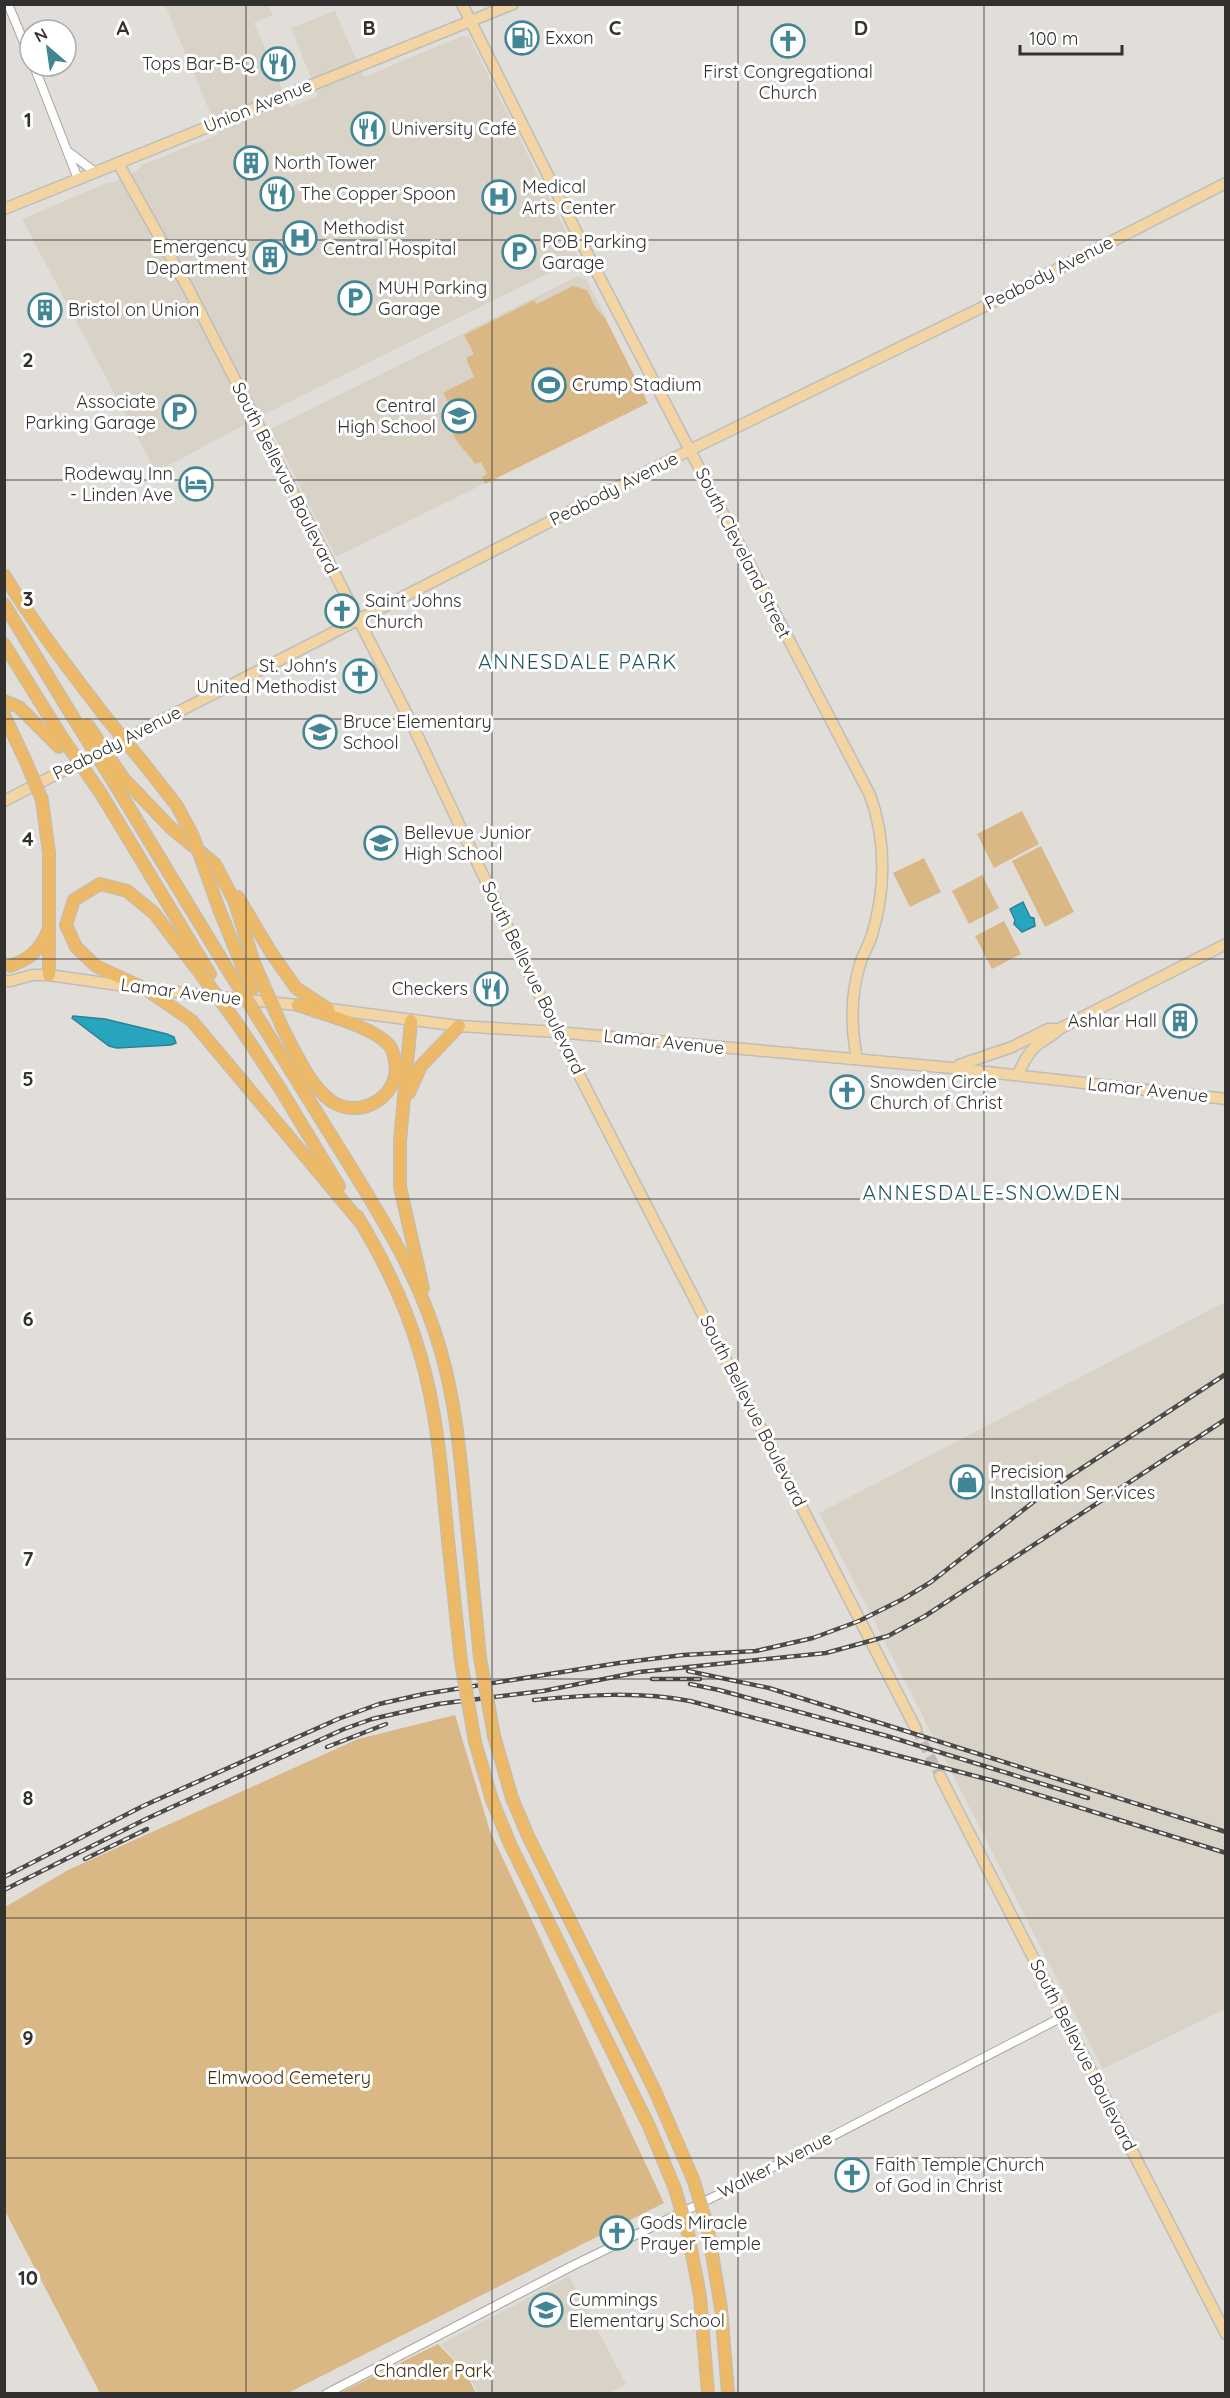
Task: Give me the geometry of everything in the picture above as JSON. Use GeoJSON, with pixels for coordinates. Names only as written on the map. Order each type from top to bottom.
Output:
{"type":"FeatureCollection","features":[{"type":"Feature","properties":{"kind":"highway"},"geometry":{"type":"LineString","coordinates":[[4,574],[53,649],[177,806],[193,836],[219,909],[252,990],[255,1013]]}},
{"type":"Feature","properties":{"kind":"highway"},"geometry":{"type":"LineString","coordinates":[[4,604],[120,782],[231,975],[367,1193],[406,1260],[423,1302],[436,1337],[449,1384],[480,1658],[494,1736],[512,1798],[535,1850],[668,2118],[693,2179],[707,2224],[721,2308],[728,2394]]}},
{"type":"Feature","properties":{"kind":"highway"},"geometry":{"type":"LineString","coordinates":[[4,644],[61,743],[136,851],[205,973],[281,1090],[361,1223],[399,1294],[418,1346],[430,1395],[461,1662],[475,1742],[492,1800],[510,1844],[649,2126],[675,2189],[688,2233],[700,2296],[708,2394]]}},
{"type":"Feature","properties":{"kind":"highway"},"geometry":{"type":"LineString","coordinates":[[4,701],[19,707],[61,743]]}},
{"type":"Feature","properties":{"kind":"highway"},"geometry":{"type":"LineString","coordinates":[[4,715],[42,800],[49,853],[49,975]]}},
{"type":"Feature","properties":{"kind":"highway"},"geometry":{"type":"LineString","coordinates":[[120,782],[215,864],[234,889],[272,954],[296,988],[328,1009]]}},
{"type":"Feature","properties":{"kind":"highway"},"geometry":{"type":"LineString","coordinates":[[215,864],[234,900],[253,960],[283,1029],[313,1081],[333,1102],[345,1107],[368,1106],[379,1102],[391,1090],[397,1068],[391,1047],[374,1033],[298,1005]]}},
{"type":"Feature","properties":{"kind":"highway"},"geometry":{"type":"LineString","coordinates":[[205,973],[154,913],[127,891],[100,884],[74,900],[66,925],[75,947],[96,966],[146,990],[192,1021],[361,1223]]}},
{"type":"Feature","properties":{"kind":"highway"},"geometry":{"type":"LineString","coordinates":[[7,966],[27,960],[33,955],[50,927]]}},
{"type":"Feature","properties":{"kind":"highway"},"geometry":{"type":"LineString","coordinates":[[411,1021],[400,1141],[400,1187],[405,1216],[423,1280],[423,1302]]}},
{"type":"Feature","properties":{"kind":"highway"},"geometry":{"type":"LineString","coordinates":[[405,1102],[421,1066],[459,1026]]}},
{"type":"Feature","properties":{"kind":"main road","name":"South Cleveland Street"},"geometry":{"type":"LineString","coordinates":[[462,4],[690,450],[870,795],[876,811],[883,853],[880,895],[872,935],[860,965],[853,999],[852,1034],[857,1059]]}},
{"type":"Feature","properties":{"kind":"main road","name":"Union Avenue"},"geometry":{"type":"LineString","coordinates":[[4,209],[513,4]]}},
{"type":"Feature","properties":{"kind":"main road","name":"South Bellevue Boulevard"},"geometry":{"type":"LineString","coordinates":[[118,163],[189,290],[417,735],[557,1032],[916,1729]]}},
{"type":"Feature","properties":{"kind":"main road","name":"Peabody Avenue"},"geometry":{"type":"LineString","coordinates":[[4,801],[690,450],[987,305],[1226,183]]}},
{"type":"Feature","properties":{"kind":"main road"},"geometry":{"type":"LineString","coordinates":[[1018,1074],[1032,1050],[1052,1037],[1059,1029],[1226,944]]}},
{"type":"Feature","properties":{"kind":"main road"},"geometry":{"type":"LineString","coordinates":[[7,966],[32,975]]}},
{"type":"Feature","properties":{"kind":"main road","name":"Lamar Avenue"},"geometry":{"type":"LineString","coordinates":[[32,975],[49,975],[146,990],[298,1005],[459,1026],[557,1032],[1018,1074],[1226,1099]]}},
{"type":"Feature","properties":{"kind":"main road"},"geometry":{"type":"LineString","coordinates":[[4,981],[32,975]]}},
{"type":"Feature","properties":{"kind":"main road"},"geometry":{"type":"LineString","coordinates":[[952,1068],[1002,1050],[1048,1029],[1059,1029]]}},
{"type":"Feature","properties":{"kind":"main road","name":"South Bellevue Boulevard"},"geometry":{"type":"LineString","coordinates":[[940,1776],[1226,2334]]}},
{"type":"Feature","properties":{"kind":"street"},"geometry":{"type":"LineString","coordinates":[[8,4],[18,28]]}},
{"type":"Feature","properties":{"kind":"street"},"geometry":{"type":"LineString","coordinates":[[39,78],[78,178]]}},
{"type":"Feature","properties":{"kind":"street"},"geometry":{"type":"LineString","coordinates":[[70,153],[95,172]]}},
{"type":"Feature","properties":{"kind":"street","name":"Walker Avenue"},"geometry":{"type":"LineString","coordinates":[[326,2394],[572,2266],[740,2184],[1064,2016]]}},
{"type":"Feature","properties":{"kind":"shaded area","name":"Methodist Central Hospital"},"geometry":{"type":"Polygon","coordinates":[[[165,5],[268,5],[273,15],[254,23],[290,107],[318,96],[291,28],[335,11],[364,77],[462,36],[469,37],[579,258],[263,415],[156,472],[22,219],[114,182],[138,170],[142,165],[219,134],[165,5]]]}},
{"type":"Feature","properties":{"kind":"shaded area","name":"Central High School"},"geometry":{"type":"Polygon","coordinates":[[[578,276],[587,280],[648,403],[336,557],[271,429],[578,276]]]}},
{"type":"Feature","properties":{"kind":"shaded area"},"geometry":{"type":"Polygon","coordinates":[[[1225,1302],[1225,2009],[1103,2069],[819,1513],[1225,1302]]]}},
{"type":"Feature","properties":{"kind":"shaded area","name":"Cummings Elementary School"},"geometry":{"type":"Polygon","coordinates":[[[569,2276],[626,2384],[609,2393],[478,2393],[465,2371],[441,2344],[569,2276]]]}},
{"type":"Feature","properties":{"kind":"green space","name":"Crump Stadium"},"geometry":{"type":"Polygon","coordinates":[[[573,286],[587,290],[596,308],[605,318],[648,403],[485,484],[482,477],[487,474],[481,462],[475,464],[453,434],[450,406],[443,393],[474,377],[466,358],[474,354],[464,335],[534,300],[537,304],[573,286]]]}},
{"type":"Feature","properties":{"kind":"green space"},"geometry":{"type":"Polygon","coordinates":[[[1022,811],[1039,844],[994,868],[977,834],[1022,811]]]}},
{"type":"Feature","properties":{"kind":"green space"},"geometry":{"type":"Polygon","coordinates":[[[1041,846],[1074,912],[1045,927],[1012,861],[1041,846]]]}},
{"type":"Feature","properties":{"kind":"green space"},"geometry":{"type":"Polygon","coordinates":[[[924,858],[941,892],[910,907],[893,873],[924,858]]]}},
{"type":"Feature","properties":{"kind":"green space"},"geometry":{"type":"Polygon","coordinates":[[[982,875],[999,908],[969,924],[952,891],[982,875]]]}},
{"type":"Feature","properties":{"kind":"green space"},"geometry":{"type":"Polygon","coordinates":[[[1004,921],[1021,954],[992,969],[975,936],[1004,921]]]}},
{"type":"Feature","properties":{"kind":"green space","name":"Elmwood Cemetery"},"geometry":{"type":"Polygon","coordinates":[[[455,1715],[490,1831],[664,2203],[288,2393],[100,2393],[5,2211],[5,1907],[68,1870],[358,1739],[455,1715]]]}},
{"type":"Feature","properties":{"kind":"green space","name":"Chandler Park"},"geometry":{"type":"Polygon","coordinates":[[[438,2344],[465,2372],[476,2393],[340,2393],[438,2344]]]}},
{"type":"Feature","properties":{"kind":"water"},"geometry":{"type":"Polygon","coordinates":[[[1023,902],[1030,917],[1034,918],[1035,926],[1022,932],[1014,924],[1015,920],[1010,909],[1023,902]]]}},
{"type":"Feature","properties":{"kind":"water"},"geometry":{"type":"Polygon","coordinates":[[[73,1016],[105,1019],[167,1034],[174,1037],[176,1043],[117,1048],[109,1046],[72,1018],[73,1016]]]}},
{"type":"Feature","properties":{"kind":"tunnel"},"geometry":{"type":"LineString","coordinates":[[916,1729],[940,1776]]}},
{"type":"Feature","properties":{"kind":"railway"},"geometry":{"type":"LineString","coordinates":[[4,1877],[143,1806],[338,1719],[379,1704],[424,1694],[619,1663],[683,1655],[756,1651],[813,1638],[859,1621],[931,1582],[1050,1489],[1226,1374]]}},
{"type":"Feature","properties":{"kind":"railway"},"geometry":{"type":"LineString","coordinates":[[4,1890],[148,1818],[344,1729],[372,1719],[438,1704],[543,1691],[639,1672],[826,1653],[888,1636],[925,1616],[1226,1419]]}},
{"type":"Feature","properties":{"kind":"railway"},"geometry":{"type":"LineString","coordinates":[[688,1671],[769,1688],[1226,1832]]}},
{"type":"Feature","properties":{"kind":"railway"},"geometry":{"type":"LineString","coordinates":[[652,1679],[700,1679]]}},
{"type":"Feature","properties":{"kind":"railway"},"geometry":{"type":"LineString","coordinates":[[690,1684],[887,1736],[1088,1798]]}},
{"type":"Feature","properties":{"kind":"railway"},"geometry":{"type":"LineString","coordinates":[[534,1700],[593,1695],[631,1695],[690,1701],[994,1781],[1226,1853]]}},
{"type":"Feature","properties":{"kind":"railway"},"geometry":{"type":"LineString","coordinates":[[327,1747],[386,1724]]}},
{"type":"Feature","properties":{"kind":"railway"},"geometry":{"type":"LineString","coordinates":[[85,1859],[147,1829]]}},
{"type":"Feature","properties":{"kind":"place","name":"Exxon"},"geometry":{"type":"Point","coordinates":[522,38]}},
{"type":"Feature","properties":{"kind":"place","name":"First Congregational Church"},"geometry":{"type":"Point","coordinates":[788,41]}},
{"type":"Feature","properties":{"kind":"place","name":"Tops Bar-B-Q"},"geometry":{"type":"Point","coordinates":[278,64]}},
{"type":"Feature","properties":{"kind":"place","name":"University Café"},"geometry":{"type":"Point","coordinates":[368,129]}},
{"type":"Feature","properties":{"kind":"place","name":"North Tower"},"geometry":{"type":"Point","coordinates":[251,163]}},
{"type":"Feature","properties":{"kind":"place","name":"The Copper Spoon"},"geometry":{"type":"Point","coordinates":[277,194]}},
{"type":"Feature","properties":{"kind":"place","name":"Medical Arts Center"},"geometry":{"type":"Point","coordinates":[499,197]}},
{"type":"Feature","properties":{"kind":"place","name":"Methodist Central Hospital"},"geometry":{"type":"Point","coordinates":[300,238]}},
{"type":"Feature","properties":{"kind":"place","name":"POB Parking Garage"},"geometry":{"type":"Point","coordinates":[519,252]}},
{"type":"Feature","properties":{"kind":"place","name":"Emergency Department"},"geometry":{"type":"Point","coordinates":[270,257]}},
{"type":"Feature","properties":{"kind":"place","name":"MUH Parking Garage"},"geometry":{"type":"Point","coordinates":[355,298]}},
{"type":"Feature","properties":{"kind":"place","name":"Bristol on Union"},"geometry":{"type":"Point","coordinates":[45,310]}},
{"type":"Feature","properties":{"kind":"place","name":"Crump Stadium"},"geometry":{"type":"Point","coordinates":[549,385]}},
{"type":"Feature","properties":{"kind":"place","name":"Associate Parking Garage"},"geometry":{"type":"Point","coordinates":[179,412]}},
{"type":"Feature","properties":{"kind":"place","name":"Central High School"},"geometry":{"type":"Point","coordinates":[459,416]}},
{"type":"Feature","properties":{"kind":"place","name":"Rodeway Inn - Linden Ave"},"geometry":{"type":"Point","coordinates":[196,484]}},
{"type":"Feature","properties":{"kind":"place","name":"Saint Johns Church"},"geometry":{"type":"Point","coordinates":[342,611]}},
{"type":"Feature","properties":{"kind":"place","name":"St. John's United Methodist"},"geometry":{"type":"Point","coordinates":[360,676]}},
{"type":"Feature","properties":{"kind":"place","name":"Bruce Elementary School"},"geometry":{"type":"Point","coordinates":[320,732]}},
{"type":"Feature","properties":{"kind":"place","name":"Bellevue Junior High School"},"geometry":{"type":"Point","coordinates":[381,843]}},
{"type":"Feature","properties":{"kind":"place","name":"Checkers"},"geometry":{"type":"Point","coordinates":[491,989]}},
{"type":"Feature","properties":{"kind":"place","name":"Ashlar Hall"},"geometry":{"type":"Point","coordinates":[1180,1021]}},
{"type":"Feature","properties":{"kind":"place","name":"Snowden Circle Church of Christ"},"geometry":{"type":"Point","coordinates":[847,1092]}},
{"type":"Feature","properties":{"kind":"place","name":"Precision Installation Services"},"geometry":{"type":"Point","coordinates":[967,1482]}},
{"type":"Feature","properties":{"kind":"place","name":"Faith Temple Church of God in Christ"},"geometry":{"type":"Point","coordinates":[852,2175]}},
{"type":"Feature","properties":{"kind":"place","name":"Gods Miracle Prayer Temple"},"geometry":{"type":"Point","coordinates":[617,2233]}},
{"type":"Feature","properties":{"kind":"place","name":"Cummings Elementary School"},"geometry":{"type":"Point","coordinates":[546,2310]}},
{"type":"Feature","properties":{"kind":"district","name":"ANNESDALE PARK"},"geometry":{"type":"Point","coordinates":[578,662]}},
{"type":"Feature","properties":{"kind":"district","name":"ANNESDALE-SNOWDEN"},"geometry":{"type":"Point","coordinates":[992,1193]}}]}
